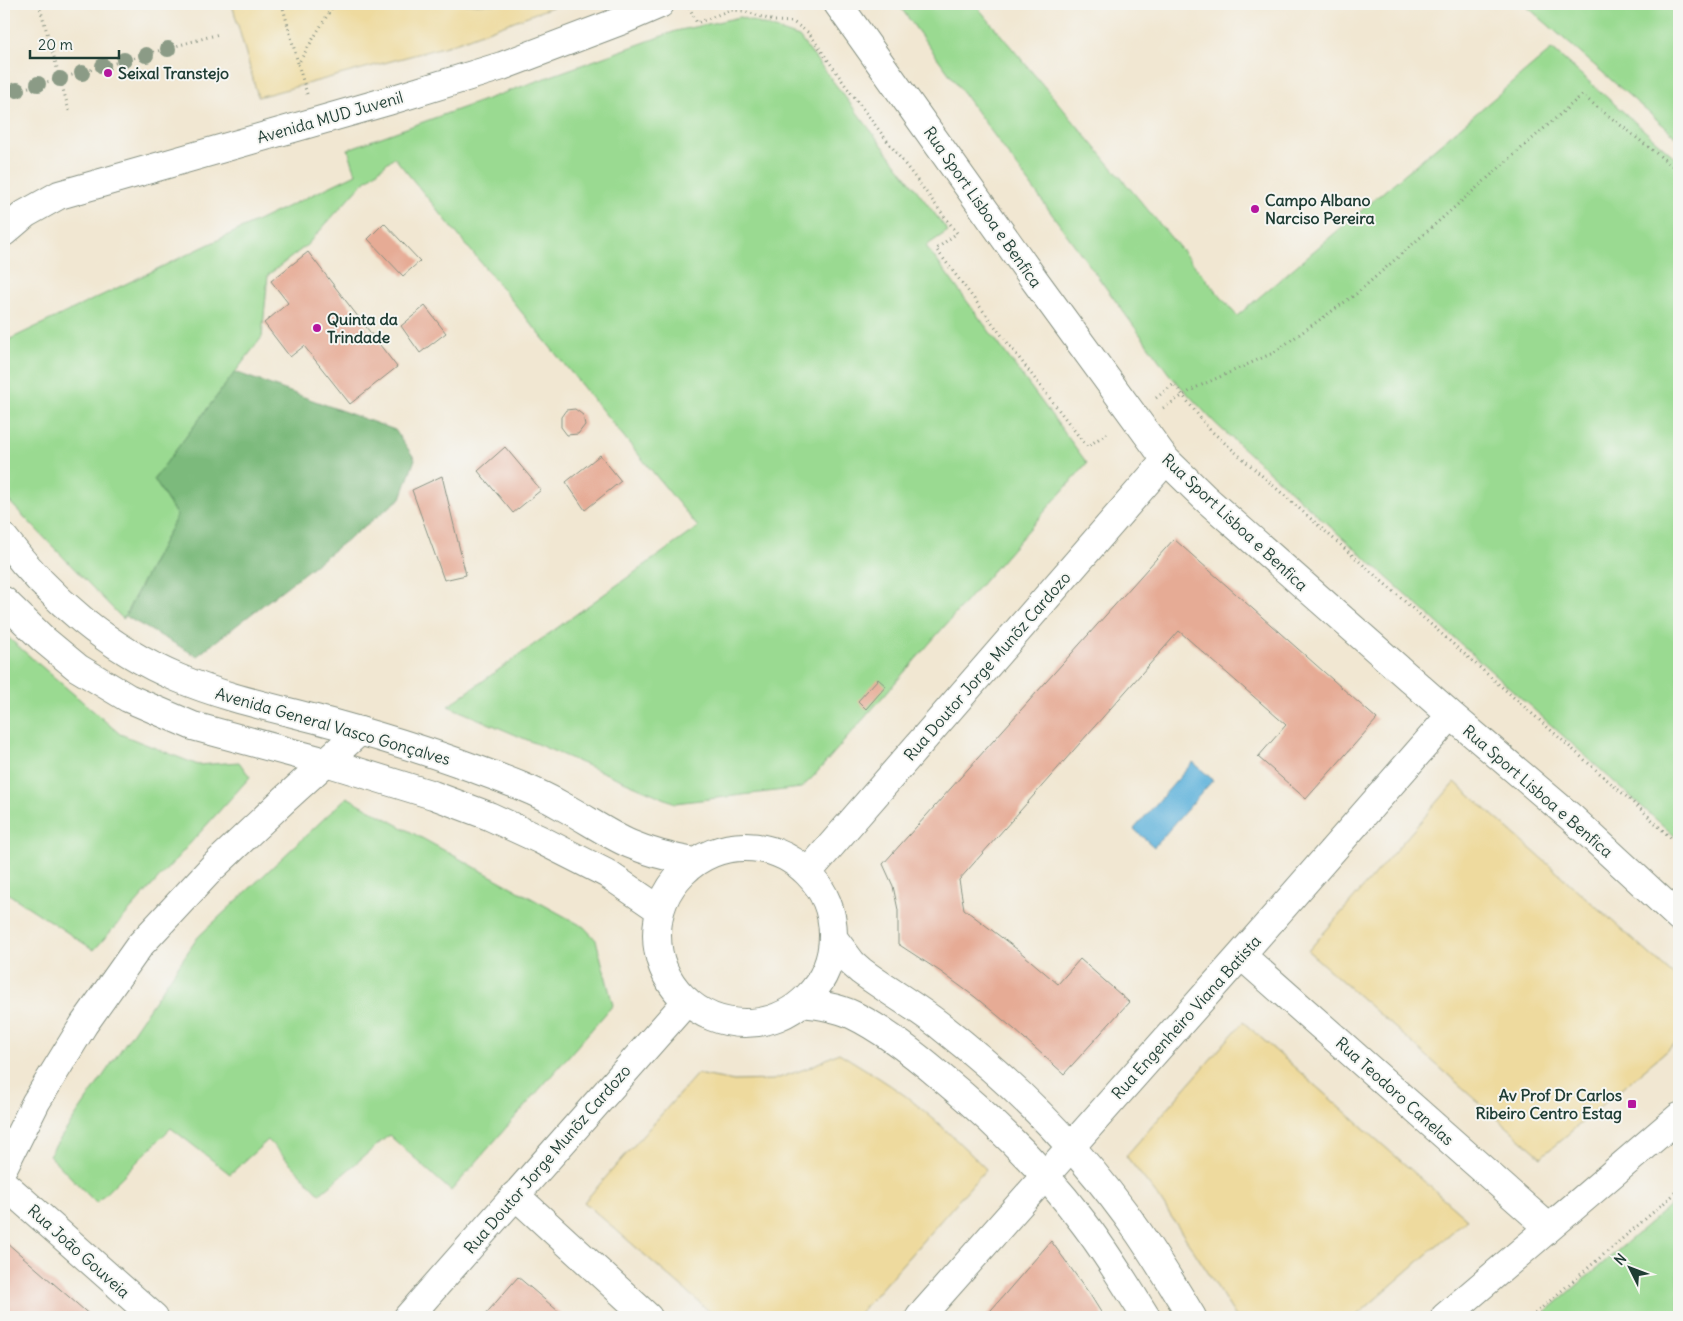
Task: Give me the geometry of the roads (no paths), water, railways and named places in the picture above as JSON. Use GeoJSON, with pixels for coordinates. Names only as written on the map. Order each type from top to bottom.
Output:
{"type":"FeatureCollection","features":[{"type":"Feature","properties":{"kind":"street","name":"Avenida MUD Juvenil"},"geometry":{"type":"LineString","coordinates":[[4,232],[25,214],[59,195],[388,101],[502,66],[660,4]]}},
{"type":"Feature","properties":{"kind":"street","name":"Rua Sport Lisboa e Benfica"},"geometry":{"type":"LineString","coordinates":[[838,4],[1036,282],[1166,460],[1205,498],[1451,715],[1573,819],[1679,917]]}},
{"type":"Feature","properties":{"kind":"street","name":"Rua Doutor Jorge Munõz Cardozo"},"geometry":{"type":"LineString","coordinates":[[808,872],[1166,460]]}},
{"type":"Feature","properties":{"kind":"street","name":"Avenida General Vasco Gonçalves"},"geometry":{"type":"LineString","coordinates":[[4,538],[18,557],[59,600],[100,633],[139,658],[178,678],[222,694],[360,731],[472,767],[561,805],[629,844],[663,856],[694,862]]}},
{"type":"Feature","properties":{"kind":"street"},"geometry":{"type":"LineString","coordinates":[[4,601],[43,639],[78,668],[128,698],[193,726],[326,762],[432,795],[489,816],[606,873],[660,910]]}},
{"type":"Feature","properties":{"kind":"street","name":"Rua Engenheiro Viana Batista"},"geometry":{"type":"LineString","coordinates":[[920,1317],[1451,715]]}},
{"type":"Feature","properties":{"kind":"street"},"geometry":{"type":"LineString","coordinates":[[4,1166],[36,1102],[84,1024],[140,945],[213,868],[360,731]]}},
{"type":"Feature","properties":{"kind":"street"},"geometry":{"type":"LineString","coordinates":[[284,800],[294,753]]}},
{"type":"Feature","properties":{"kind":"street"},"geometry":{"type":"LineString","coordinates":[[740,846],[765,848],[788,857],[808,872],[823,892],[832,915],[834,939],[829,963],[818,985],[801,1003],[780,1016],[756,1022],[732,1022],[708,1015],[687,1001],[671,983],[660,960],[657,935],[660,910],[673,884],[694,862],[716,851],[740,846]]}},
{"type":"Feature","properties":{"kind":"street"},"geometry":{"type":"LineString","coordinates":[[834,939],[852,962],[862,971],[944,1028],[1005,1080],[1070,1146],[1139,1233],[1192,1317]]}},
{"type":"Feature","properties":{"kind":"street","name":"Rua Teodoro Canelas"},"geometry":{"type":"LineString","coordinates":[[1241,955],[1548,1227]]}},
{"type":"Feature","properties":{"kind":"street","name":"Rua Doutor Jorge Munõz Cardozo"},"geometry":{"type":"LineString","coordinates":[[408,1317],[687,1001]]}},
{"type":"Feature","properties":{"kind":"street"},"geometry":{"type":"LineString","coordinates":[[801,1003],[826,1006],[852,1014],[876,1028],[908,1050],[977,1107],[1045,1175],[1084,1222],[1146,1317]]}},
{"type":"Feature","properties":{"kind":"street"},"geometry":{"type":"LineString","coordinates":[[1445,1317],[1679,1117]]}},
{"type":"Feature","properties":{"kind":"street","name":"Rua João Gouveia"},"geometry":{"type":"LineString","coordinates":[[4,1184],[154,1317]]}},
{"type":"Feature","properties":{"kind":"street"},"geometry":{"type":"LineString","coordinates":[[515,1195],[648,1317]]}},
{"type":"Feature","properties":{"kind":"water"},"geometry":{"type":"Polygon","coordinates":[[[1193,762],[1213,780],[1154,847],[1134,829],[1193,762]]]}},
{"type":"Feature","properties":{"kind":"place","name":"Seixal Transtejo"},"geometry":{"type":"Point","coordinates":[108,73]}},
{"type":"Feature","properties":{"kind":"place","name":"Campo Albano Narciso Pereira"},"geometry":{"type":"Point","coordinates":[1255,209]}},
{"type":"Feature","properties":{"kind":"place","name":"Quinta da Trindade"},"geometry":{"type":"Point","coordinates":[317,328]}},
{"type":"Feature","properties":{"kind":"place","name":"Av Prof Dr Carlos Ribeiro Centro Estag"},"geometry":{"type":"Point","coordinates":[1632,1104]}}]}
